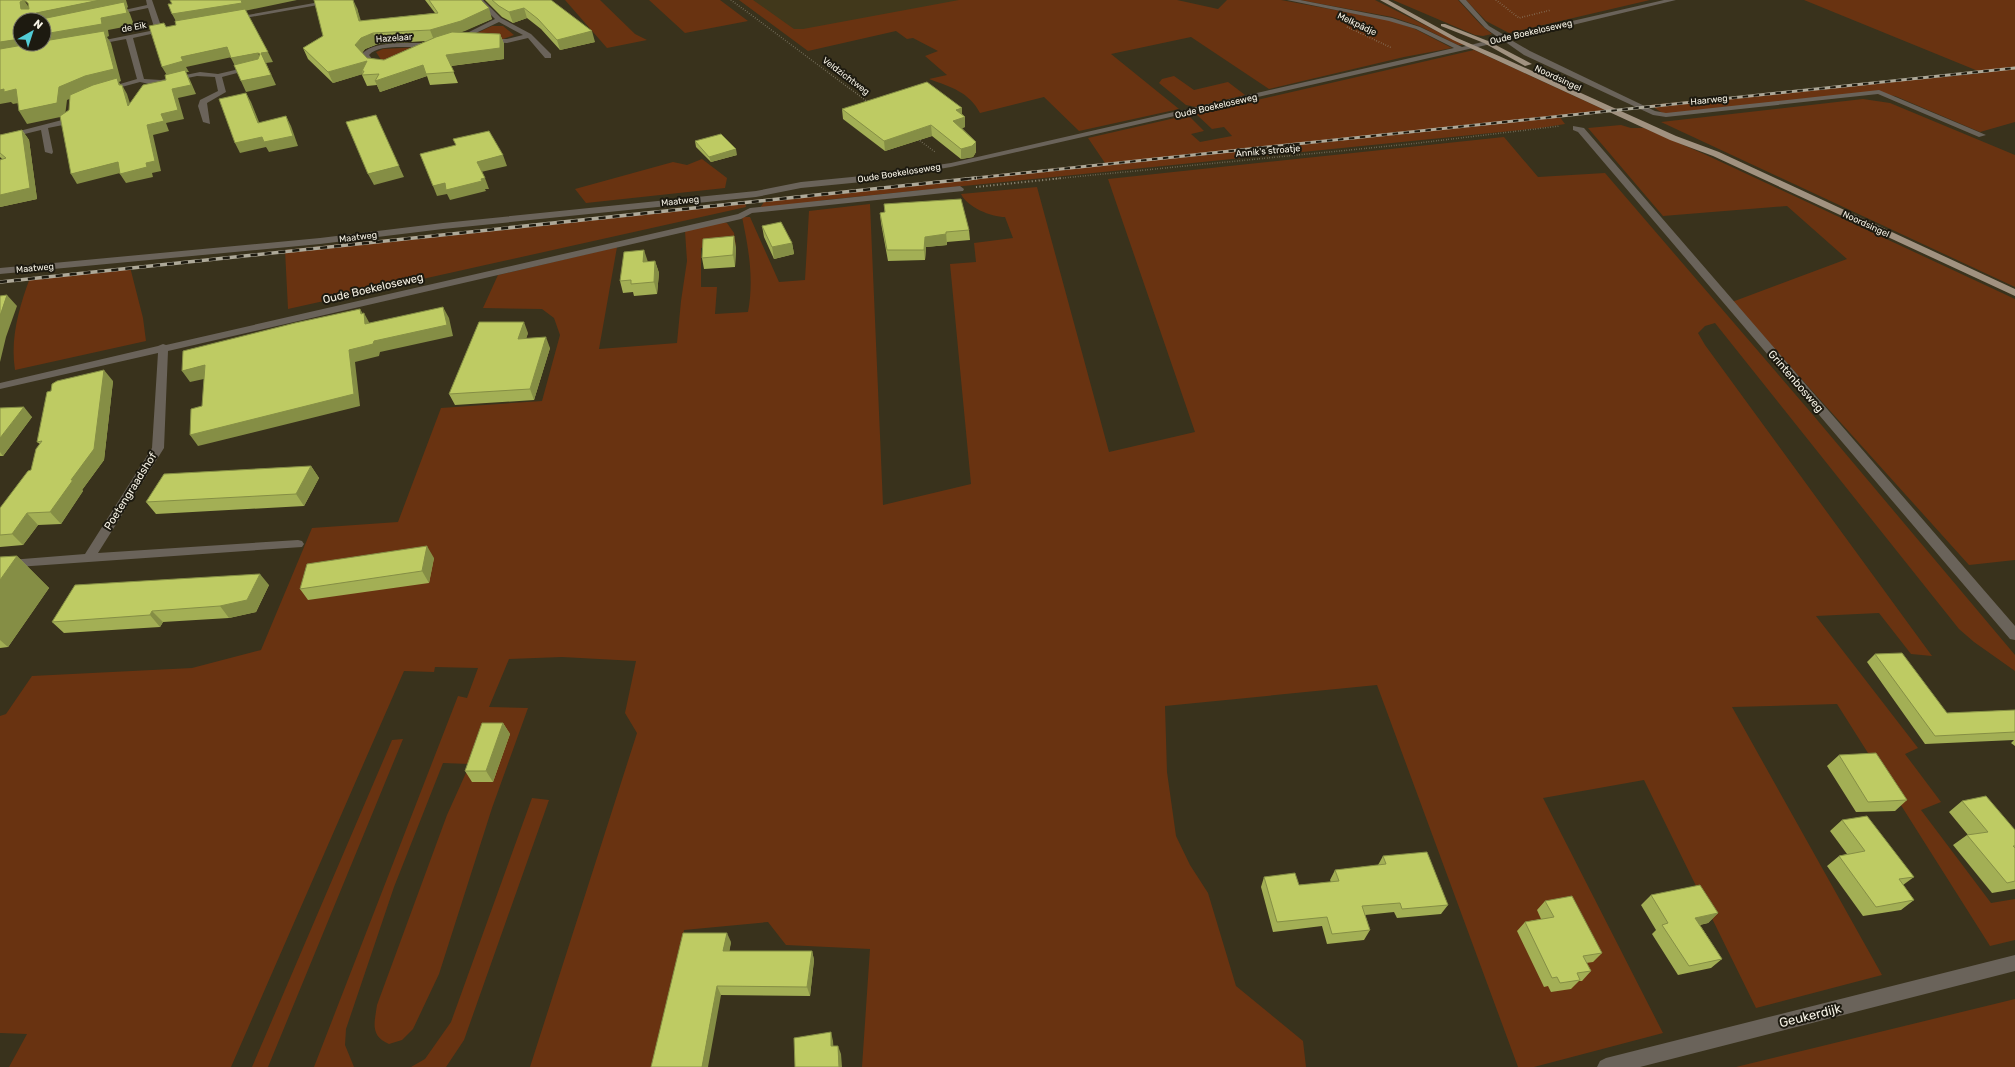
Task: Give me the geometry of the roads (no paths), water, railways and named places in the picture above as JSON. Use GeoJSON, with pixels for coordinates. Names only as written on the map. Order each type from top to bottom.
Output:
{"type":"FeatureCollection","features":[{"type":"Feature","properties":{"kind":"main road","name":"Noordsingel"},"geometry":{"type":"LineString","coordinates":[[1383,0],[1472,46],[1673,138],[1716,154]]}},
{"type":"Feature","properties":{"kind":"main road","name":"Noordsingel"},"geometry":{"type":"LineString","coordinates":[[1398,7],[1486,42],[1548,74],[1687,138],[1716,154],[2015,293]]}},
{"type":"Feature","properties":{"kind":"street"},"geometry":{"type":"LineString","coordinates":[[228,20],[343,0]]}},
{"type":"Feature","properties":{"kind":"street"},"geometry":{"type":"LineString","coordinates":[[479,0],[499,19],[529,35],[548,56]]}},
{"type":"Feature","properties":{"kind":"street"},"geometry":{"type":"LineString","coordinates":[[1290,0],[1390,19],[1418,28],[1461,49]]}},
{"type":"Feature","properties":{"kind":"street","name":"Haarweg"},"geometry":{"type":"LineString","coordinates":[[1462,0],[1487,27],[1541,61],[1640,108],[1659,114],[1879,92],[1982,135]]}},
{"type":"Feature","properties":{"kind":"street","name":"Oude Boekeloseweg"},"geometry":{"type":"LineString","coordinates":[[715,197],[756,194],[801,185],[862,179],[951,165],[1418,60],[1486,42],[1673,0]]}},
{"type":"Feature","properties":{"kind":"street"},"geometry":{"type":"LineString","coordinates":[[105,15],[150,3],[158,31]]}},
{"type":"Feature","properties":{"kind":"street"},"geometry":{"type":"LineString","coordinates":[[499,19],[453,41],[507,41],[529,35]]}},
{"type":"Feature","properties":{"kind":"street","name":"de Eik"},"geometry":{"type":"LineString","coordinates":[[83,45],[174,29]]}},
{"type":"Feature","properties":{"kind":"street"},"geometry":{"type":"LineString","coordinates":[[129,37],[141,80]]}},
{"type":"Feature","properties":{"kind":"street","name":"Hazelaar"},"geometry":{"type":"LineString","coordinates":[[389,67],[375,65],[370,62],[365,55],[366,52],[379,47],[436,45],[418,54]]}},
{"type":"Feature","properties":{"kind":"street"},"geometry":{"type":"LineString","coordinates":[[96,92],[141,80],[156,83],[197,74],[208,73],[218,76],[260,66]]}},
{"type":"Feature","properties":{"kind":"street"},"geometry":{"type":"LineString","coordinates":[[207,122],[202,106],[203,102],[222,92],[218,76]]}},
{"type":"Feature","properties":{"kind":"street"},"geometry":{"type":"LineString","coordinates":[[0,138],[65,122],[71,117],[71,103]]}},
{"type":"Feature","properties":{"kind":"street"},"geometry":{"type":"LineString","coordinates":[[44,128],[49,152]]}},
{"type":"Feature","properties":{"kind":"street","name":"Grintenbosweg"},"geometry":{"type":"LineString","coordinates":[[1576,128],[1581,130],[2015,635]]}},
{"type":"Feature","properties":{"kind":"street","name":"Oude Boekeloseweg"},"geometry":{"type":"LineString","coordinates":[[0,386],[163,347],[736,217],[750,211],[960,189]]}},
{"type":"Feature","properties":{"kind":"street"},"geometry":{"type":"LineString","coordinates":[[750,211],[756,194]]}},
{"type":"Feature","properties":{"kind":"street","name":"Maatweg"},"geometry":{"type":"LineString","coordinates":[[0,271],[320,241],[442,226],[715,197]]}},
{"type":"Feature","properties":{"kind":"street","name":"Poetengraadshof"},"geometry":{"type":"LineString","coordinates":[[88,559],[158,448],[163,347]]}},
{"type":"Feature","properties":{"kind":"street"},"geometry":{"type":"LineString","coordinates":[[0,578],[14,563],[298,544]]}},
{"type":"Feature","properties":{"kind":"street","name":"Geukerdijk"},"geometry":{"type":"LineString","coordinates":[[1606,1067],[2015,963]]}},
{"type":"Feature","properties":{"kind":"railway"},"geometry":{"type":"LineString","coordinates":[[966,179],[2015,68]]}},
{"type":"Feature","properties":{"kind":"railway"},"geometry":{"type":"LineString","coordinates":[[0,282],[976,178]]}}]}
